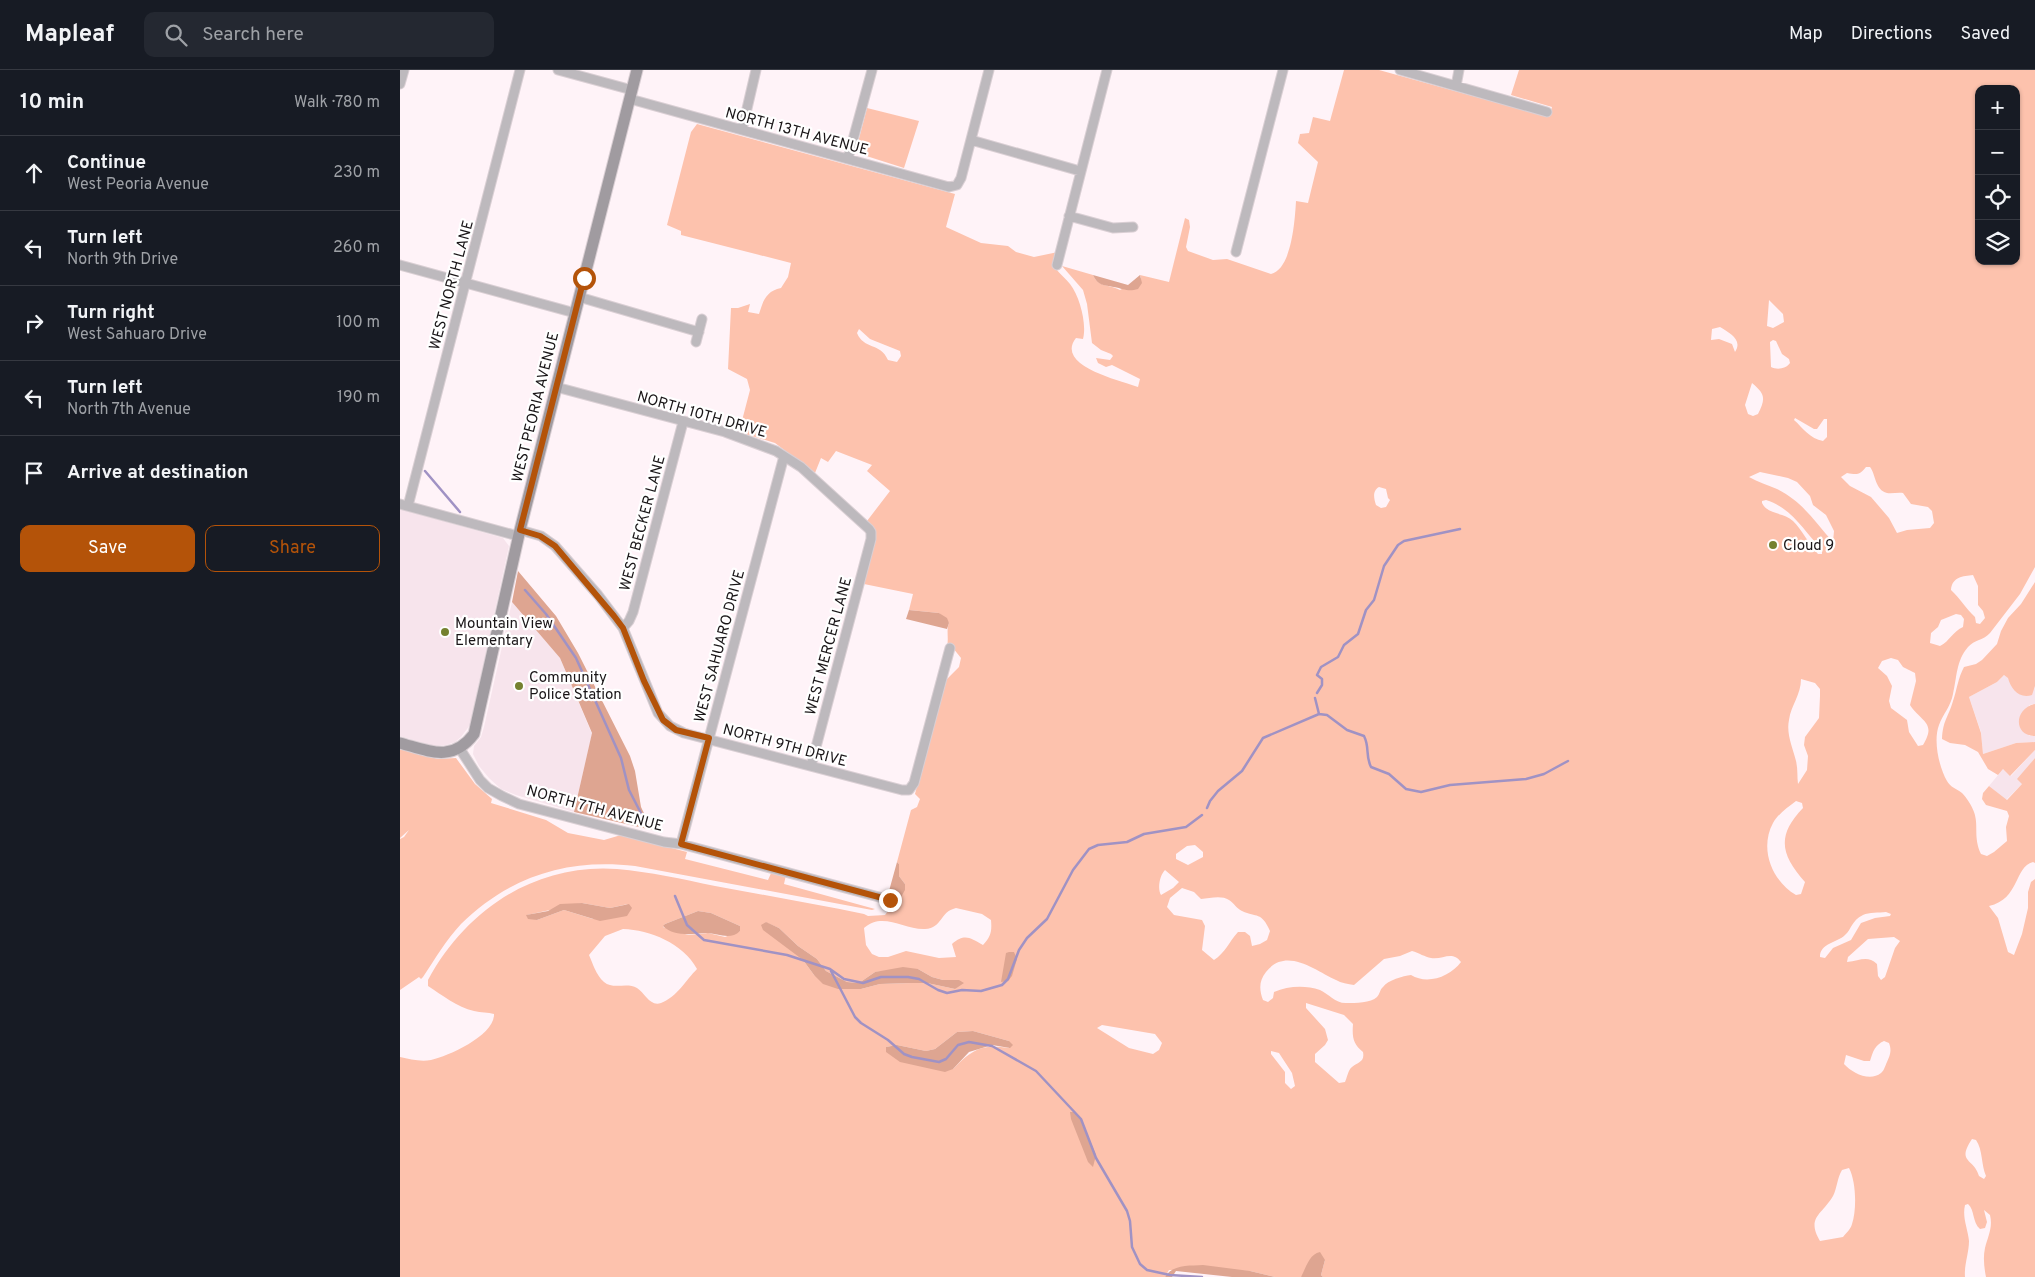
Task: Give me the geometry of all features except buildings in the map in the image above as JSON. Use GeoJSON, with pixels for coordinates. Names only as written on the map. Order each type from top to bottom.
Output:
{"type":"FeatureCollection","features":[{"type":"Feature","properties":{"kind":"main road","name":"WEST PEORIA AVENUE"},"geometry":{"type":"LineString","coordinates":[[460,748],[474,734],[519,533],[637,70]]}},
{"type":"Feature","properties":{"kind":"main road"},"geometry":{"type":"LineString","coordinates":[[400,743],[443,753],[460,748]]}},
{"type":"Feature","properties":{"kind":"street"},"geometry":{"type":"LineString","coordinates":[[400,84],[404,70]]}},
{"type":"Feature","properties":{"kind":"street","name":"WEST NORTH LANE"},"geometry":{"type":"LineString","coordinates":[[404,505],[466,283],[520,70]]}},
{"type":"Feature","properties":{"kind":"street","name":"NORTH 13TH AVENUE"},"geometry":{"type":"LineString","coordinates":[[558,70],[742,130],[950,187],[957,185],[961,178],[970,140]]}},
{"type":"Feature","properties":{"kind":"street"},"geometry":{"type":"LineString","coordinates":[[742,130],[756,70]]}},
{"type":"Feature","properties":{"kind":"street"},"geometry":{"type":"LineString","coordinates":[[848,158],[872,70]]}},
{"type":"Feature","properties":{"kind":"street"},"geometry":{"type":"LineString","coordinates":[[989,70],[970,140],[1080,171]]}},
{"type":"Feature","properties":{"kind":"street"},"geometry":{"type":"LineString","coordinates":[[1057,265],[1068,216],[1107,70]]}},
{"type":"Feature","properties":{"kind":"street"},"geometry":{"type":"LineString","coordinates":[[1236,252],[1283,70]]}},
{"type":"Feature","properties":{"kind":"street"},"geometry":{"type":"LineString","coordinates":[[1400,70],[1547,112]]}},
{"type":"Feature","properties":{"kind":"street"},"geometry":{"type":"LineString","coordinates":[[1456,86],[1459,70]]}},
{"type":"Feature","properties":{"kind":"street"},"geometry":{"type":"LineString","coordinates":[[1068,216],[1113,228],[1133,227]]}},
{"type":"Feature","properties":{"kind":"street"},"geometry":{"type":"LineString","coordinates":[[400,265],[574,313]]}},
{"type":"Feature","properties":{"kind":"street"},"geometry":{"type":"LineString","coordinates":[[578,297],[699,332]]}},
{"type":"Feature","properties":{"kind":"street"},"geometry":{"type":"LineString","coordinates":[[696,342],[702,319]]}},
{"type":"Feature","properties":{"kind":"street","name":"NORTH 10TH DRIVE"},"geometry":{"type":"LineString","coordinates":[[556,387],[745,438],[784,456],[816,480],[871,532]]}},
{"type":"Feature","properties":{"kind":"street","name":"WEST BECKER LANE"},"geometry":{"type":"LineString","coordinates":[[623,628],[630,621],[633,612],[683,422]]}},
{"type":"Feature","properties":{"kind":"street","name":"WEST SAHUARO DRIVE"},"geometry":{"type":"LineString","coordinates":[[681,844],[784,456]]}},
{"type":"Feature","properties":{"kind":"street","name":"NORTH 9TH DRIVE"},"geometry":{"type":"LineString","coordinates":[[404,505],[519,533],[540,536],[555,546],[623,628],[644,681],[663,720],[676,730],[902,790],[909,790],[914,783],[950,648]]}},
{"type":"Feature","properties":{"kind":"street","name":"WEST MERCER LANE"},"geometry":{"type":"LineString","coordinates":[[811,766],[871,539],[871,532]]}},
{"type":"Feature","properties":{"kind":"street","name":"NORTH 7TH AVENUE"},"geometry":{"type":"LineString","coordinates":[[460,748],[480,780],[488,788],[519,804],[664,842],[681,844],[890,900]]}},
{"type":"Feature","properties":{"kind":"shaded area"},"geometry":{"type":"Polygon","coordinates":[[[1344,70],[1379,70],[1549,117],[1552,107],[1511,95],[1519,70],[2035,70],[2035,567],[2020,594],[1990,633],[1970,645],[1964,652],[1957,669],[1952,698],[1937,731],[1937,746],[1939,761],[1948,783],[1962,793],[1971,805],[1975,817],[1979,848],[1981,854],[1987,856],[2007,841],[2006,827],[2009,816],[2007,811],[1986,805],[1982,799],[1983,793],[1989,786],[2007,800],[2022,784],[2017,779],[2035,758],[2035,863],[2027,865],[2022,870],[2012,890],[2006,897],[1989,906],[1998,918],[2008,952],[2014,955],[2022,934],[2028,908],[2028,892],[2031,882],[2035,879],[2035,1277],[1986,1277],[1984,1255],[1991,1228],[1990,1215],[1984,1210],[1987,1222],[1985,1228],[1980,1229],[1968,1204],[1965,1205],[1964,1210],[1969,1241],[1965,1277],[1323,1277],[1321,1275],[1325,1260],[1301,1277],[1275,1277],[1250,1271],[1169,1270],[1165,1277],[400,1277],[400,1057],[427,1061],[439,1058],[479,1037],[492,1022],[494,1014],[477,1012],[462,1007],[428,986],[428,980],[444,955],[462,932],[483,913],[506,896],[531,883],[558,874],[587,869],[617,869],[654,874],[868,916],[885,915],[891,901],[905,884],[899,876],[899,864],[897,862],[911,810],[917,807],[920,799],[915,794],[944,682],[959,667],[961,658],[953,648],[947,647],[949,623],[939,613],[909,610],[913,594],[864,584],[876,533],[867,521],[890,491],[867,471],[872,465],[836,451],[828,462],[821,458],[815,473],[775,443],[739,432],[750,390],[747,379],[728,369],[731,308],[750,304],[748,312],[759,314],[766,297],[776,289],[781,288],[788,277],[791,263],[681,235],[681,231],[667,225],[691,132],[697,124],[955,194],[946,227],[981,243],[1008,246],[1016,252],[1034,257],[1058,252],[1056,269],[1074,289],[1080,303],[1083,318],[1083,339],[1076,338],[1072,348],[1074,357],[1093,371],[1138,387],[1140,379],[1112,365],[1106,367],[1098,363],[1096,358],[1110,360],[1113,356],[1092,343],[1087,304],[1083,290],[1062,266],[1093,275],[1101,284],[1120,290],[1141,278],[1140,275],[1169,282],[1185,218],[1189,220],[1190,227],[1186,247],[1188,251],[1213,260],[1227,259],[1271,274],[1278,270],[1284,263],[1291,242],[1296,201],[1308,203],[1318,162],[1298,143],[1300,134],[1309,133],[1313,117],[1330,121],[1344,70]],[[1769,300],[1767,326],[1773,328],[1784,322],[1783,314],[1769,300]],[[1720,327],[1712,329],[1711,340],[1719,339],[1732,344],[1735,352],[1737,344],[1734,337],[1720,327]],[[859,329],[857,333],[864,342],[885,354],[888,360],[897,362],[901,356],[900,351],[870,339],[859,329]],[[1773,340],[1770,342],[1771,367],[1784,368],[1790,363],[1789,359],[1782,354],[1776,341],[1773,340]],[[1752,383],[1745,405],[1748,414],[1753,416],[1758,414],[1763,397],[1760,390],[1752,383]],[[1795,418],[1794,420],[1810,436],[1823,441],[1827,437],[1827,419],[1824,419],[1817,429],[1795,418]],[[1866,467],[1858,474],[1847,473],[1841,477],[1850,486],[1871,497],[1889,518],[1897,533],[1930,528],[1934,523],[1932,511],[1928,507],[1911,504],[1903,493],[1887,493],[1880,489],[1870,467],[1866,467]],[[1760,472],[1749,477],[1777,489],[1794,500],[1833,542],[1834,531],[1826,515],[1813,505],[1810,496],[1797,482],[1788,478],[1760,472]],[[1379,487],[1375,491],[1376,505],[1381,508],[1386,507],[1390,500],[1386,489],[1379,487]],[[1766,500],[1762,501],[1765,507],[1793,521],[1818,554],[1822,554],[1822,550],[1790,514],[1766,500]],[[1973,575],[1965,576],[1953,582],[1951,590],[1975,617],[1976,623],[1980,624],[1985,618],[1983,611],[1978,605],[1978,586],[1973,575]],[[1956,614],[1941,620],[1938,627],[1931,633],[1930,643],[1940,646],[1963,627],[1964,619],[1961,615],[1956,614]],[[1891,658],[1882,661],[1878,668],[1887,676],[1892,686],[1889,701],[1891,708],[1907,720],[1909,732],[1918,746],[1923,745],[1927,737],[1928,727],[1910,705],[1916,681],[1915,673],[1903,667],[1898,660],[1891,658]],[[1801,679],[1788,725],[1790,741],[1797,764],[1798,784],[1807,770],[1808,756],[1804,745],[1805,737],[1819,718],[1820,689],[1815,683],[1801,679]],[[1796,801],[1775,820],[1767,843],[1770,864],[1774,873],[1780,882],[1796,895],[1801,894],[1805,882],[1791,863],[1787,854],[1785,837],[1794,818],[1803,808],[1802,803],[1796,801]],[[1195,845],[1187,846],[1176,854],[1176,859],[1188,865],[1203,857],[1203,852],[1195,845]],[[1165,870],[1159,889],[1161,895],[1179,882],[1165,870]],[[1182,888],[1170,898],[1167,907],[1174,915],[1202,920],[1205,926],[1202,950],[1214,960],[1224,951],[1238,932],[1245,932],[1250,936],[1252,946],[1267,940],[1270,931],[1264,920],[1240,910],[1226,898],[1201,899],[1194,892],[1182,888]],[[582,903],[527,915],[537,920],[564,910],[593,919],[628,904],[610,908],[582,903]],[[956,908],[947,913],[935,926],[925,929],[917,929],[886,921],[871,923],[864,928],[866,945],[872,954],[879,957],[888,957],[906,951],[939,958],[956,957],[952,944],[960,939],[968,938],[983,945],[988,939],[991,920],[982,914],[956,908]],[[698,911],[665,924],[663,927],[688,935],[708,933],[725,937],[740,931],[740,926],[711,913],[698,911]],[[1886,912],[1865,914],[1859,917],[1842,938],[1823,949],[1820,957],[1825,958],[1833,948],[1851,940],[1861,923],[1875,918],[1890,916],[1891,914],[1886,912]],[[765,922],[803,960],[814,975],[861,989],[880,984],[927,983],[955,989],[959,980],[943,980],[932,977],[918,969],[875,972],[859,983],[847,982],[826,971],[817,959],[798,946],[779,928],[765,922]],[[623,929],[605,936],[589,955],[595,969],[604,982],[616,986],[633,986],[657,1004],[672,997],[697,969],[691,960],[675,945],[655,935],[633,930],[623,929]],[[1894,937],[1868,939],[1848,957],[1847,962],[1863,959],[1873,961],[1877,964],[1878,976],[1881,980],[1885,977],[1895,948],[1900,941],[1894,937]],[[1412,951],[1400,956],[1384,959],[1354,985],[1338,981],[1301,963],[1283,961],[1274,965],[1266,972],[1260,989],[1263,1000],[1268,1002],[1273,998],[1274,992],[1291,987],[1303,987],[1320,990],[1343,1003],[1363,1002],[1378,996],[1381,989],[1388,982],[1411,975],[1424,979],[1438,978],[1451,972],[1461,962],[1458,958],[1451,956],[1431,958],[1412,951]],[[1306,1003],[1306,1008],[1325,1029],[1328,1040],[1315,1054],[1315,1062],[1339,1083],[1345,1082],[1351,1068],[1363,1058],[1363,1052],[1354,1040],[1353,1024],[1344,1015],[1306,1003]],[[1102,1025],[1097,1028],[1129,1048],[1153,1054],[1159,1050],[1162,1043],[1155,1034],[1102,1025]],[[973,1031],[957,1032],[935,1049],[926,1051],[897,1045],[886,1047],[953,1069],[966,1057],[978,1050],[991,1047],[1009,1048],[1009,1041],[973,1031]],[[1884,1041],[1878,1044],[1870,1061],[1846,1055],[1844,1064],[1861,1075],[1877,1076],[1884,1070],[1890,1055],[1889,1043],[1884,1041]],[[1271,1051],[1271,1054],[1285,1072],[1285,1083],[1291,1089],[1295,1086],[1292,1073],[1279,1053],[1271,1051]],[[1972,1139],[1966,1152],[1968,1160],[1977,1170],[1979,1176],[1984,1179],[1986,1176],[1980,1148],[1976,1140],[1972,1139]],[[1849,1168],[1842,1170],[1833,1196],[1815,1221],[1816,1233],[1820,1241],[1843,1237],[1852,1224],[1855,1211],[1855,1195],[1849,1168]]]}},
{"type":"Feature","properties":{"kind":"shaded area"},"geometry":{"type":"Polygon","coordinates":[[[867,108],[919,121],[904,168],[857,153],[856,150],[867,108]]]}},
{"type":"Feature","properties":{"kind":"shaded area"},"geometry":{"type":"Polygon","coordinates":[[[1093,275],[1128,285],[1140,275],[1142,283],[1138,289],[1126,290],[1102,284],[1093,275]]]}},
{"type":"Feature","properties":{"kind":"shaded area","name":"Mountain View Elementary"},"geometry":{"type":"Polygon","coordinates":[[[400,509],[503,538],[509,546],[470,725],[455,742],[446,745],[434,746],[400,736],[400,509]]]}},
{"type":"Feature","properties":{"kind":"shaded area"},"geometry":{"type":"Polygon","coordinates":[[[518,571],[556,616],[578,653],[630,756],[635,771],[641,807],[652,830],[574,812],[592,733],[560,658],[512,602],[518,571]]]}},
{"type":"Feature","properties":{"kind":"shaded area"},"geometry":{"type":"Polygon","coordinates":[[[2035,582],[2035,686],[2032,695],[2023,696],[2016,692],[2008,678],[2004,675],[1997,682],[1969,697],[1981,733],[1983,754],[2016,743],[2035,742],[2035,750],[2010,776],[2003,769],[1998,775],[1988,769],[1978,752],[1965,745],[1950,743],[1942,739],[1943,727],[1964,667],[1976,664],[1982,660],[1997,644],[2008,618],[2021,604],[2035,582]]]}},
{"type":"Feature","properties":{"kind":"shaded area"},"geometry":{"type":"Polygon","coordinates":[[[512,602],[560,658],[592,734],[574,812],[501,789],[479,766],[473,754],[474,746],[481,737],[484,727],[512,602]]]}},
{"type":"Feature","properties":{"kind":"shaded area"},"geometry":{"type":"Polygon","coordinates":[[[909,610],[939,613],[947,618],[949,623],[947,629],[906,619],[909,610]]]}},
{"type":"Feature","properties":{"kind":"shaded area"},"geometry":{"type":"Polygon","coordinates":[[[2004,675],[2034,690],[2035,686],[2035,704],[2029,705],[2029,736],[2035,736],[2035,742],[2016,743],[1983,754],[1981,732],[1969,697],[1997,682],[2004,675]]]}},
{"type":"Feature","properties":{"kind":"shaded area"},"geometry":{"type":"Polygon","coordinates":[[[2035,704],[2035,736],[2023,732],[2019,721],[2023,711],[2035,704]]]}},
{"type":"Feature","properties":{"kind":"shaded area"},"geometry":{"type":"Polygon","coordinates":[[[400,749],[438,759],[456,758],[475,784],[492,799],[491,803],[546,820],[568,833],[604,840],[621,835],[687,852],[685,859],[768,880],[772,871],[786,875],[784,884],[875,909],[872,910],[635,866],[610,864],[563,868],[520,882],[480,907],[456,930],[423,977],[421,979],[419,977],[400,990],[400,839],[409,830],[400,838],[400,749]]]}},
{"type":"Feature","properties":{"kind":"shaded area"},"geometry":{"type":"Polygon","coordinates":[[[2035,750],[2035,758],[2018,779],[2023,783],[2006,800],[1989,786],[2003,769],[2011,776],[2035,750]]]}},
{"type":"Feature","properties":{"kind":"shaded area"},"geometry":{"type":"Polygon","coordinates":[[[897,862],[899,864],[899,876],[905,884],[905,890],[901,897],[891,901],[893,892],[889,891],[897,862]]]}},
{"type":"Feature","properties":{"kind":"shaded area"},"geometry":{"type":"Polygon","coordinates":[[[582,903],[610,908],[629,904],[632,908],[627,916],[600,921],[564,910],[537,920],[528,919],[526,915],[548,911],[560,904],[582,903]]]}},
{"type":"Feature","properties":{"kind":"shaded area"},"geometry":{"type":"Polygon","coordinates":[[[698,911],[711,913],[740,926],[740,931],[732,936],[706,933],[683,934],[667,930],[663,926],[698,911]]]}},
{"type":"Feature","properties":{"kind":"shaded area"},"geometry":{"type":"Polygon","coordinates":[[[766,922],[779,928],[798,946],[817,959],[826,971],[847,982],[859,983],[875,972],[903,967],[918,969],[932,977],[943,980],[959,980],[964,983],[955,989],[927,983],[912,983],[880,984],[861,989],[838,989],[823,984],[803,960],[763,930],[761,925],[766,922]]]}},
{"type":"Feature","properties":{"kind":"shaded area"},"geometry":{"type":"Polygon","coordinates":[[[1014,952],[1017,959],[1012,976],[1008,981],[1001,982],[1006,953],[1014,952]]]}},
{"type":"Feature","properties":{"kind":"shaded area"},"geometry":{"type":"Polygon","coordinates":[[[973,1031],[1009,1041],[1013,1045],[1010,1048],[992,1045],[969,1052],[953,1069],[945,1072],[900,1062],[886,1052],[886,1047],[897,1045],[926,1051],[935,1049],[957,1032],[973,1031]]]}},
{"type":"Feature","properties":{"kind":"shaded area"},"geometry":{"type":"Polygon","coordinates":[[[1070,1112],[1075,1112],[1081,1119],[1096,1155],[1093,1167],[1088,1162],[1070,1112]]]}},
{"type":"Feature","properties":{"kind":"shaded area"},"geometry":{"type":"Polygon","coordinates":[[[1320,1252],[1325,1260],[1321,1275],[1323,1277],[1301,1277],[1310,1258],[1320,1252]]]}},
{"type":"Feature","properties":{"kind":"shaded area"},"geometry":{"type":"Polygon","coordinates":[[[1203,1265],[1250,1271],[1275,1277],[1232,1277],[1176,1271],[1172,1277],[1165,1277],[1177,1268],[1203,1265]]]}},
{"type":"Feature","properties":{"kind":"waterway"},"geometry":{"type":"LineString","coordinates":[[425,471],[460,512]]}},
{"type":"Feature","properties":{"kind":"waterway"},"geometry":{"type":"LineString","coordinates":[[1317,693],[1322,685],[1322,679],[1317,675],[1321,667],[1338,657],[1344,645],[1358,634],[1366,610],[1374,600],[1384,566],[1398,545],[1404,541],[1460,529]]}},
{"type":"Feature","properties":{"kind":"waterway"},"geometry":{"type":"LineString","coordinates":[[525,590],[546,614],[576,658],[621,758],[629,790],[645,821]]}},
{"type":"Feature","properties":{"kind":"waterway"},"geometry":{"type":"LineString","coordinates":[[1315,698],[1319,714]]}},
{"type":"Feature","properties":{"kind":"waterway"},"geometry":{"type":"LineString","coordinates":[[1207,808],[1218,791],[1242,771],[1263,738],[1319,714],[1327,715],[1347,730],[1364,736],[1371,767],[1389,774],[1406,789],[1421,792],[1450,785],[1526,779],[1544,774],[1568,761]]}},
{"type":"Feature","properties":{"kind":"waterway"},"geometry":{"type":"LineString","coordinates":[[675,896],[687,925],[704,940],[787,955],[830,969],[844,979],[863,983],[881,977],[908,977],[919,979],[947,993],[962,990],[981,991],[1002,985],[1008,979],[1019,950],[1027,938],[1047,919],[1073,870],[1089,849],[1098,845],[1127,842],[1144,834],[1186,827],[1202,815]]}},
{"type":"Feature","properties":{"kind":"waterway"},"geometry":{"type":"LineString","coordinates":[[831,971],[855,1017],[888,1040],[904,1054],[939,1062],[946,1059],[958,1045],[969,1042],[992,1046],[1036,1071],[1081,1119],[1096,1158],[1127,1211],[1130,1221],[1132,1247],[1140,1264],[1147,1270],[1170,1275],[1202,1277]]}},
{"type":"Feature","properties":{"kind":"place","name":"Cloud 9"},"geometry":{"type":"Point","coordinates":[1773,545]}},
{"type":"Feature","properties":{"kind":"place","name":"Mountain View Elementary"},"geometry":{"type":"Point","coordinates":[445,632]}},
{"type":"Feature","properties":{"kind":"place","name":"Community Police Station"},"geometry":{"type":"Point","coordinates":[519,686]}},
{"type":"Feature","properties":{"kind":"route"},"geometry":{"type":"LineString","coordinates":[[584,278],[520,530],[540,536],[555,546],[614,616],[623,628],[644,681],[663,720],[676,730],[709,738],[681,844],[890,900]]}}]}
